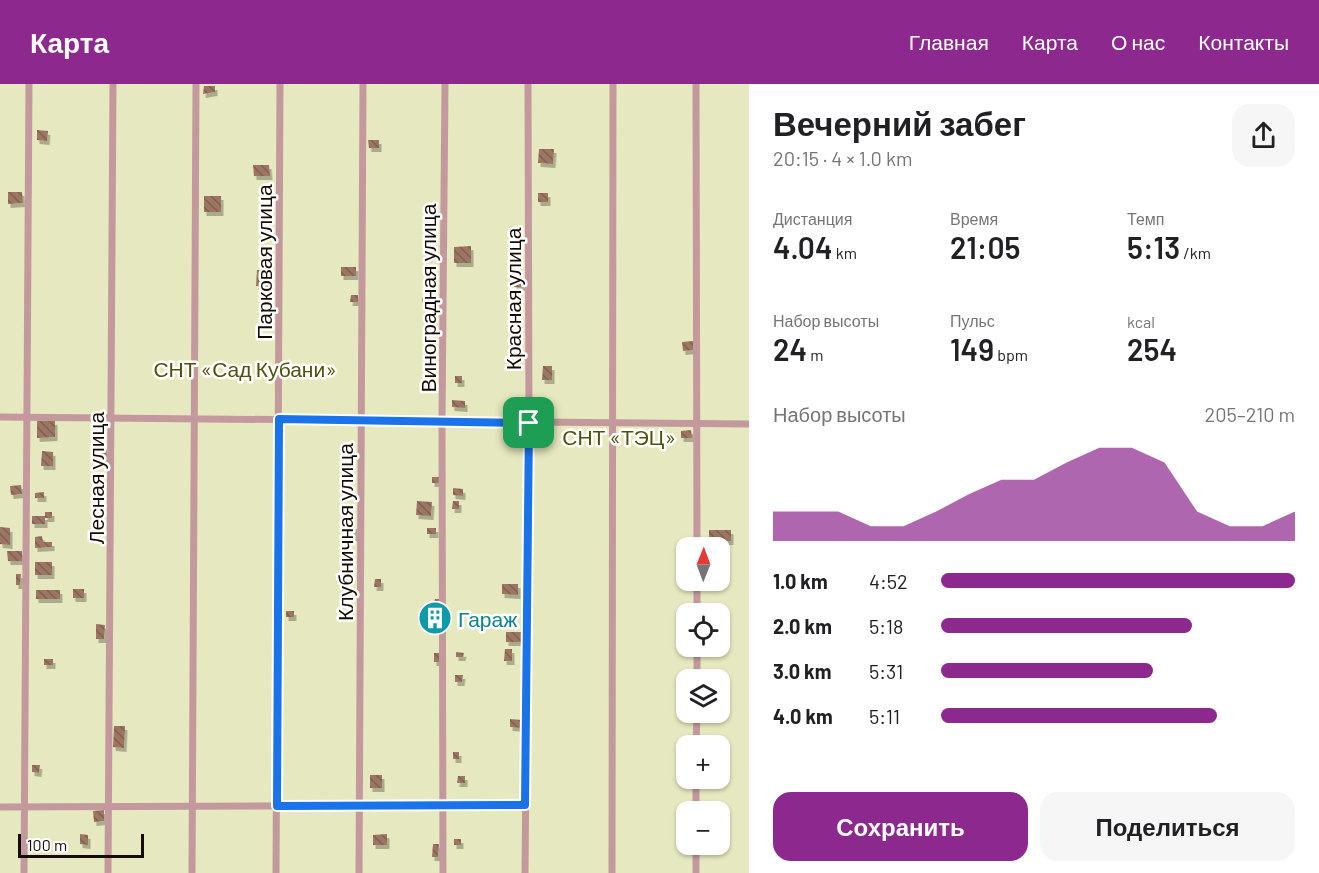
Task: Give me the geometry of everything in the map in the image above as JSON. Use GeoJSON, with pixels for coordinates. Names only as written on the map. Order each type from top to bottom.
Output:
{"type":"FeatureCollection","features":[{"type":"Feature","properties":{"kind":"street"},"geometry":{"type":"LineString","coordinates":[[24,873],[29,84]]}},
{"type":"Feature","properties":{"kind":"street","name":"Лесная улица"},"geometry":{"type":"LineString","coordinates":[[108,873],[113,84]]}},
{"type":"Feature","properties":{"kind":"street"},"geometry":{"type":"LineString","coordinates":[[192,873],[196,84]]}},
{"type":"Feature","properties":{"kind":"street","name":"Парковая улица"},"geometry":{"type":"LineString","coordinates":[[276,873],[280,84]]}},
{"type":"Feature","properties":{"kind":"street","name":"Клубничная улица"},"geometry":{"type":"LineString","coordinates":[[359,873],[363,84]]}},
{"type":"Feature","properties":{"kind":"street","name":"Виноградная улица"},"geometry":{"type":"LineString","coordinates":[[443,873],[442,421],[445,84]]}},
{"type":"Feature","properties":{"kind":"street","name":"Красная улица"},"geometry":{"type":"LineString","coordinates":[[525,873],[529,423],[528,84]]}},
{"type":"Feature","properties":{"kind":"street"},"geometry":{"type":"LineString","coordinates":[[612,873],[613,84]]}},
{"type":"Feature","properties":{"kind":"street"},"geometry":{"type":"LineString","coordinates":[[696,84],[697,537]]}},
{"type":"Feature","properties":{"kind":"street"},"geometry":{"type":"LineString","coordinates":[[0,417],[749,424]]}},
{"type":"Feature","properties":{"kind":"street"},"geometry":{"type":"LineString","coordinates":[[0,807],[525,805]]}},
{"type":"Feature","properties":{"kind":"street"},"geometry":{"type":"LineString","coordinates":[[696,855],[696,873]]}},
{"type":"Feature","properties":{"kind":"green space","name":"СНТ «Сад Кубани»"},"geometry":{"type":"Polygon","coordinates":[[[0,84],[749,84],[749,873],[0,873],[0,84]]]}},
{"type":"Feature","properties":{"kind":"building"},"geometry":{"type":"Polygon","coordinates":[[[204,86],[215,86],[215,92],[203,94],[204,86]]]}},
{"type":"Feature","properties":{"kind":"building"},"geometry":{"type":"Polygon","coordinates":[[[37,130],[48,131],[47,141],[37,140],[37,130]]]}},
{"type":"Feature","properties":{"kind":"building"},"geometry":{"type":"Polygon","coordinates":[[[368,140],[379,140],[379,148],[369,148],[368,140]]]}},
{"type":"Feature","properties":{"kind":"building"},"geometry":{"type":"Polygon","coordinates":[[[539,149],[554,149],[553,164],[538,163],[539,149]]]}},
{"type":"Feature","properties":{"kind":"building"},"geometry":{"type":"Polygon","coordinates":[[[253,165],[269,165],[270,176],[254,176],[253,165]]]}},
{"type":"Feature","properties":{"kind":"building"},"geometry":{"type":"Polygon","coordinates":[[[8,192],[22,192],[23,203],[8,204],[8,192]]]}},
{"type":"Feature","properties":{"kind":"building"},"geometry":{"type":"Polygon","coordinates":[[[538,193],[548,193],[548,202],[538,202],[538,193]]]}},
{"type":"Feature","properties":{"kind":"building"},"geometry":{"type":"Polygon","coordinates":[[[204,196],[221,196],[221,212],[204,212],[204,196]]]}},
{"type":"Feature","properties":{"kind":"building"},"geometry":{"type":"Polygon","coordinates":[[[471,246],[471,263],[454,263],[454,247],[471,246]]]}},
{"type":"Feature","properties":{"kind":"building"},"geometry":{"type":"Polygon","coordinates":[[[341,267],[356,267],[356,276],[341,276],[341,267]]]}},
{"type":"Feature","properties":{"kind":"building"},"geometry":{"type":"Polygon","coordinates":[[[257,270],[269,271],[268,287],[256,286],[257,270]]]}},
{"type":"Feature","properties":{"kind":"building"},"geometry":{"type":"Polygon","coordinates":[[[514,281],[523,281],[523,287],[514,287],[514,281]]]}},
{"type":"Feature","properties":{"kind":"building"},"geometry":{"type":"Polygon","coordinates":[[[351,295],[358,295],[358,302],[350,302],[351,295]]]}},
{"type":"Feature","properties":{"kind":"building"},"geometry":{"type":"Polygon","coordinates":[[[422,297],[436,297],[436,303],[422,303],[422,297]]]}},
{"type":"Feature","properties":{"kind":"building"},"geometry":{"type":"Polygon","coordinates":[[[693,341],[694,350],[683,351],[682,342],[693,341]]]}},
{"type":"Feature","properties":{"kind":"building"},"geometry":{"type":"Polygon","coordinates":[[[543,366],[552,366],[552,380],[542,380],[543,366]]]}},
{"type":"Feature","properties":{"kind":"building"},"geometry":{"type":"Polygon","coordinates":[[[455,376],[462,376],[462,383],[455,383],[455,376]]]}},
{"type":"Feature","properties":{"kind":"building"},"geometry":{"type":"Polygon","coordinates":[[[452,400],[465,401],[465,408],[452,407],[452,400]]]}},
{"type":"Feature","properties":{"kind":"building"},"geometry":{"type":"Polygon","coordinates":[[[516,407],[524,407],[524,416],[516,416],[516,407]]]}},
{"type":"Feature","properties":{"kind":"building"},"geometry":{"type":"Polygon","coordinates":[[[37,421],[55,421],[55,437],[37,438],[37,421]]]}},
{"type":"Feature","properties":{"kind":"building"},"geometry":{"type":"Polygon","coordinates":[[[691,430],[692,438],[681,438],[681,431],[691,430]]]}},
{"type":"Feature","properties":{"kind":"building"},"geometry":{"type":"Polygon","coordinates":[[[96,450],[107,450],[106,461],[96,461],[96,450]]]}},
{"type":"Feature","properties":{"kind":"building"},"geometry":{"type":"Polygon","coordinates":[[[42,451],[53,452],[53,466],[41,466],[42,451]]]}},
{"type":"Feature","properties":{"kind":"building"},"geometry":{"type":"Polygon","coordinates":[[[432,477],[441,477],[441,483],[432,483],[432,477]]]}},
{"type":"Feature","properties":{"kind":"building"},"geometry":{"type":"Polygon","coordinates":[[[21,485],[22,494],[11,495],[10,486],[21,485]]]}},
{"type":"Feature","properties":{"kind":"building"},"geometry":{"type":"Polygon","coordinates":[[[453,488],[463,489],[463,496],[453,495],[453,488]]]}},
{"type":"Feature","properties":{"kind":"building"},"geometry":{"type":"Polygon","coordinates":[[[44,492],[44,498],[35,498],[35,493],[44,492]]]}},
{"type":"Feature","properties":{"kind":"building"},"geometry":{"type":"Polygon","coordinates":[[[417,501],[432,502],[431,516],[416,515],[417,501]]]}},
{"type":"Feature","properties":{"kind":"building"},"geometry":{"type":"Polygon","coordinates":[[[453,501],[459,501],[459,509],[452,509],[453,501]]]}},
{"type":"Feature","properties":{"kind":"building"},"geometry":{"type":"Polygon","coordinates":[[[45,512],[52,512],[52,518],[45,518],[45,524],[32,524],[32,516],[45,516],[45,512]]]}},
{"type":"Feature","properties":{"kind":"building"},"geometry":{"type":"Polygon","coordinates":[[[348,525],[355,525],[355,537],[348,537],[348,525]]]}},
{"type":"Feature","properties":{"kind":"building"},"geometry":{"type":"Polygon","coordinates":[[[0,527],[10,528],[10,545],[0,544],[0,527]]]}},
{"type":"Feature","properties":{"kind":"building"},"geometry":{"type":"Polygon","coordinates":[[[427,528],[436,528],[436,534],[427,534],[427,528]]]}},
{"type":"Feature","properties":{"kind":"building"},"geometry":{"type":"Polygon","coordinates":[[[709,530],[731,530],[731,541],[730,537],[709,537],[709,530]]]}},
{"type":"Feature","properties":{"kind":"building"},"geometry":{"type":"Polygon","coordinates":[[[42,536],[43,542],[52,542],[52,547],[35,548],[35,537],[42,536]]]}},
{"type":"Feature","properties":{"kind":"building"},"geometry":{"type":"Polygon","coordinates":[[[7,551],[22,551],[22,561],[8,561],[7,551]]]}},
{"type":"Feature","properties":{"kind":"building"},"geometry":{"type":"Polygon","coordinates":[[[35,562],[52,562],[52,575],[35,575],[35,562]]]}},
{"type":"Feature","properties":{"kind":"building"},"geometry":{"type":"Polygon","coordinates":[[[16,574],[21,574],[20,585],[16,585],[16,574]]]}},
{"type":"Feature","properties":{"kind":"building"},"geometry":{"type":"Polygon","coordinates":[[[375,579],[381,579],[381,587],[374,587],[375,579]]]}},
{"type":"Feature","properties":{"kind":"building"},"geometry":{"type":"Polygon","coordinates":[[[502,584],[518,584],[518,595],[502,594],[502,584]]]}},
{"type":"Feature","properties":{"kind":"building"},"geometry":{"type":"Polygon","coordinates":[[[73,589],[84,589],[84,598],[73,598],[73,589]]]}},
{"type":"Feature","properties":{"kind":"building"},"geometry":{"type":"Polygon","coordinates":[[[36,590],[60,590],[60,599],[36,599],[36,590]]]}},
{"type":"Feature","properties":{"kind":"building"},"geometry":{"type":"Polygon","coordinates":[[[435,599],[441,599],[441,610],[432,610],[435,599]]]}},
{"type":"Feature","properties":{"kind":"building"},"geometry":{"type":"Polygon","coordinates":[[[286,611],[294,611],[294,617],[286,617],[286,611]]]}},
{"type":"Feature","properties":{"kind":"building","name":"Гараж"},"geometry":{"type":"Polygon","coordinates":[[[428,614],[443,614],[442,622],[428,622],[428,614]]]}},
{"type":"Feature","properties":{"kind":"building"},"geometry":{"type":"Polygon","coordinates":[[[96,624],[105,625],[104,639],[96,639],[96,624]]]}},
{"type":"Feature","properties":{"kind":"building"},"geometry":{"type":"Polygon","coordinates":[[[506,632],[522,632],[522,642],[506,642],[506,632]]]}},
{"type":"Feature","properties":{"kind":"building"},"geometry":{"type":"Polygon","coordinates":[[[505,649],[512,649],[512,661],[504,661],[505,649]]]}},
{"type":"Feature","properties":{"kind":"building"},"geometry":{"type":"Polygon","coordinates":[[[456,652],[464,653],[463,657],[456,657],[456,652]]]}},
{"type":"Feature","properties":{"kind":"building"},"geometry":{"type":"Polygon","coordinates":[[[434,653],[439,653],[439,662],[434,662],[434,653]]]}},
{"type":"Feature","properties":{"kind":"building"},"geometry":{"type":"Polygon","coordinates":[[[44,659],[53,659],[53,665],[44,665],[44,659]]]}},
{"type":"Feature","properties":{"kind":"building"},"geometry":{"type":"Polygon","coordinates":[[[455,675],[463,675],[462,682],[455,682],[455,675]]]}},
{"type":"Feature","properties":{"kind":"building"},"geometry":{"type":"Polygon","coordinates":[[[510,719],[522,720],[522,728],[510,727],[510,719]]]}},
{"type":"Feature","properties":{"kind":"building"},"geometry":{"type":"Polygon","coordinates":[[[114,726],[125,726],[124,748],[113,747],[114,726]]]}},
{"type":"Feature","properties":{"kind":"building"},"geometry":{"type":"Polygon","coordinates":[[[453,752],[459,752],[459,759],[453,759],[453,752]]]}},
{"type":"Feature","properties":{"kind":"building"},"geometry":{"type":"Polygon","coordinates":[[[32,765],[40,765],[39,773],[32,772],[32,765]]]}},
{"type":"Feature","properties":{"kind":"building"},"geometry":{"type":"Polygon","coordinates":[[[370,775],[382,775],[382,788],[370,788],[370,775]]]}},
{"type":"Feature","properties":{"kind":"building"},"geometry":{"type":"Polygon","coordinates":[[[458,776],[465,776],[465,783],[457,783],[458,776]]]}},
{"type":"Feature","properties":{"kind":"building"},"geometry":{"type":"Polygon","coordinates":[[[104,810],[104,821],[94,822],[93,811],[104,810]]]}},
{"type":"Feature","properties":{"kind":"building"},"geometry":{"type":"Polygon","coordinates":[[[80,834],[88,835],[88,845],[80,844],[80,834]]]}},
{"type":"Feature","properties":{"kind":"building"},"geometry":{"type":"Polygon","coordinates":[[[387,834],[387,845],[373,845],[373,835],[387,834]]]}},
{"type":"Feature","properties":{"kind":"building"},"geometry":{"type":"Polygon","coordinates":[[[454,839],[461,839],[461,845],[454,845],[454,839]]]}},
{"type":"Feature","properties":{"kind":"building"},"geometry":{"type":"Polygon","coordinates":[[[433,844],[439,844],[438,857],[432,857],[433,844]]]}},
{"type":"Feature","properties":{"kind":"place","name":"Гараж"},"geometry":{"type":"Point","coordinates":[435,618]}},
{"type":"Feature","properties":{"kind":"route"},"geometry":{"type":"LineString","coordinates":[[279,419],[529,423],[525,805],[277,806],[279,419]]}},
{"type":"Feature","properties":{"kind":"park label","name":"СНТ «ТЭЦ»"},"geometry":{"type":"Point","coordinates":[619,436]}}]}
